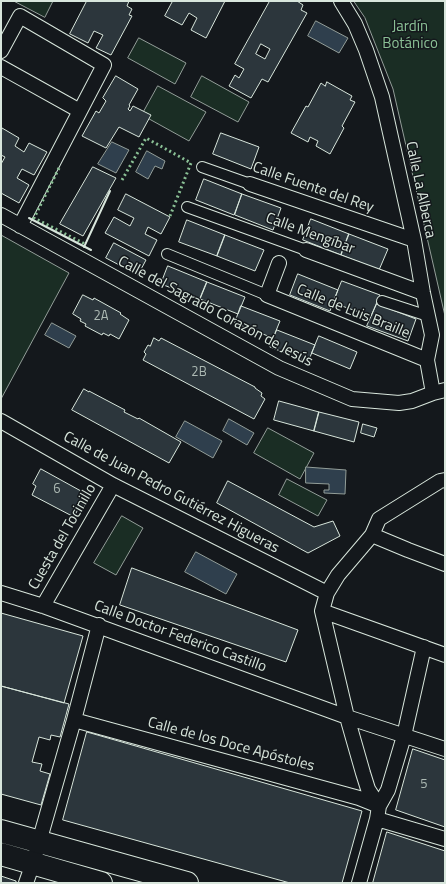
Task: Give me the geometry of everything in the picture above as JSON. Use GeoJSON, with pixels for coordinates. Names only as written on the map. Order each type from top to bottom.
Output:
{"type":"FeatureCollection","features":[{"type":"Feature","properties":{"kind":"main road"},"geometry":{"type":"LineString","coordinates":[[1,830],[187,883]]}},
{"type":"Feature","properties":{"kind":"main road"},"geometry":{"type":"LineString","coordinates":[[1,854],[30,873],[102,883]]}},
{"type":"Feature","properties":{"kind":"street","name":"Calle La Alberca"},"geometry":{"type":"LineString","coordinates":[[341,1],[355,24],[366,50],[382,97],[414,240],[422,293],[428,316],[439,332],[427,360],[439,392]]}},
{"type":"Feature","properties":{"kind":"street"},"geometry":{"type":"LineString","coordinates":[[1,51],[20,16],[104,65],[20,226]]}},
{"type":"Feature","properties":{"kind":"street"},"geometry":{"type":"LineString","coordinates":[[1,67],[80,111]]}},
{"type":"Feature","properties":{"kind":"street","name":"Calle Fuente del Rey"},"geometry":{"type":"LineString","coordinates":[[202,167],[414,240]]}},
{"type":"Feature","properties":{"kind":"street","name":"Calle Mengíbar"},"geometry":{"type":"LineString","coordinates":[[186,207],[422,293]]}},
{"type":"Feature","properties":{"kind":"street","name":"Calle del Sagrado Corazón de Jesús"},"geometry":{"type":"LineString","coordinates":[[1,215],[279,368],[352,400],[399,403],[412,401],[439,392]]}},
{"type":"Feature","properties":{"kind":"street","name":"Calle de Luis Braille"},"geometry":{"type":"LineString","coordinates":[[167,254],[427,360]]}},
{"type":"Feature","properties":{"kind":"street"},"geometry":{"type":"LineString","coordinates":[[267,295],[279,263]]}},
{"type":"Feature","properties":{"kind":"street"},"geometry":{"type":"LineString","coordinates":[[382,300],[428,316]]}},
{"type":"Feature","properties":{"kind":"street","name":"Calle de Juan Pedro Gutiérrez Higueras"},"geometry":{"type":"LineString","coordinates":[[1,421],[113,485],[327,593]]}},
{"type":"Feature","properties":{"kind":"street"},"geometry":{"type":"LineString","coordinates":[[378,813],[368,789],[347,717],[322,611],[327,593],[338,574],[372,536],[379,519],[445,480]]}},
{"type":"Feature","properties":{"kind":"street","name":"Cuesta del Tocinillo"},"geometry":{"type":"LineString","coordinates":[[43,606],[113,485]]}},
{"type":"Feature","properties":{"kind":"street"},"geometry":{"type":"LineString","coordinates":[[372,536],[445,564]]}},
{"type":"Feature","properties":{"kind":"street","name":"Calle Doctor Federico Castillo"},"geometry":{"type":"LineString","coordinates":[[1,593],[99,625],[347,717],[445,749]]}},
{"type":"Feature","properties":{"kind":"street"},"geometry":{"type":"LineString","coordinates":[[322,611],[445,655]]}},
{"type":"Feature","properties":{"kind":"street"},"geometry":{"type":"LineString","coordinates":[[30,873],[74,720],[99,625]]}},
{"type":"Feature","properties":{"kind":"street"},"geometry":{"type":"LineString","coordinates":[[359,883],[378,813],[388,790],[404,736],[424,647]]}},
{"type":"Feature","properties":{"kind":"street","name":"Calle de los Doce Apóstoles"},"geometry":{"type":"LineString","coordinates":[[74,720],[359,798],[378,813],[445,839]]}},
{"type":"Feature","properties":{"kind":"green space"},"geometry":{"type":"Polygon","coordinates":[[[14,1],[53,1],[45,17],[14,1]]]}},
{"type":"Feature","properties":{"kind":"green space","name":"Jardín Botánico"},"geometry":{"type":"Polygon","coordinates":[[[354,1],[445,1],[445,316],[393,89],[365,18],[354,1]]]}},
{"type":"Feature","properties":{"kind":"green space"},"geometry":{"type":"Polygon","coordinates":[[[139,38],[186,63],[175,84],[128,58],[139,38]]]}},
{"type":"Feature","properties":{"kind":"green space"},"geometry":{"type":"Polygon","coordinates":[[[202,76],[249,102],[238,122],[191,97],[202,76]]]}},
{"type":"Feature","properties":{"kind":"green space"},"geometry":{"type":"Polygon","coordinates":[[[158,86],[206,112],[189,141],[142,115],[158,86]]]}},
{"type":"Feature","properties":{"kind":"green space"},"geometry":{"type":"Polygon","coordinates":[[[1,235],[69,273],[1,399],[1,235]]]}},
{"type":"Feature","properties":{"kind":"green space"},"geometry":{"type":"Polygon","coordinates":[[[268,428],[314,453],[300,479],[254,453],[268,428]]]}},
{"type":"Feature","properties":{"kind":"green space"},"geometry":{"type":"Polygon","coordinates":[[[287,479],[327,500],[318,516],[279,495],[287,479]]]}},
{"type":"Feature","properties":{"kind":"green space"},"geometry":{"type":"Polygon","coordinates":[[[122,516],[143,528],[116,575],[94,563],[122,516]]]}},
{"type":"Feature","properties":{"kind":"water"},"geometry":{"type":"Polygon","coordinates":[[[316,21],[348,38],[339,53],[308,36],[316,21]]]}},
{"type":"Feature","properties":{"kind":"water"},"geometry":{"type":"Polygon","coordinates":[[[112,142],[129,150],[116,173],[98,164],[112,142]]]}},
{"type":"Feature","properties":{"kind":"water"},"geometry":{"type":"Polygon","coordinates":[[[147,151],[165,161],[162,169],[155,166],[148,179],[136,172],[147,151]]]}},
{"type":"Feature","properties":{"kind":"water"},"geometry":{"type":"Polygon","coordinates":[[[52,323],[76,336],[69,348],[45,335],[52,323]]]}},
{"type":"Feature","properties":{"kind":"water"},"geometry":{"type":"Polygon","coordinates":[[[229,419],[254,433],[247,445],[223,431],[229,419]]]}},
{"type":"Feature","properties":{"kind":"water"},"geometry":{"type":"Polygon","coordinates":[[[185,421],[222,441],[213,458],[176,437],[185,421]]]}},
{"type":"Feature","properties":{"kind":"water"},"geometry":{"type":"Polygon","coordinates":[[[306,467],[346,470],[345,494],[324,493],[324,490],[329,490],[329,484],[306,483],[306,467]]]}},
{"type":"Feature","properties":{"kind":"water"},"geometry":{"type":"Polygon","coordinates":[[[196,552],[237,574],[226,594],[185,572],[196,552]]]}},
{"type":"Feature","properties":{"kind":"building"},"geometry":{"type":"Polygon","coordinates":[[[87,1],[129,1],[127,6],[132,9],[129,15],[132,16],[111,55],[96,48],[103,35],[94,31],[88,43],[70,34],[87,1]]]}},
{"type":"Feature","properties":{"kind":"building"},"geometry":{"type":"Polygon","coordinates":[[[173,1],[225,1],[206,38],[191,30],[197,18],[189,13],[182,25],[165,16],[173,1]]]}},
{"type":"Feature","properties":{"kind":"building"},"geometry":{"type":"Polygon","coordinates":[[[270,1],[297,1],[303,5],[301,10],[307,13],[268,82],[262,79],[251,98],[229,86],[235,75],[239,78],[244,69],[235,64],[270,1]],[[261,44],[256,54],[265,59],[270,49],[261,44]]]}},
{"type":"Feature","properties":{"kind":"building"},"geometry":{"type":"Polygon","coordinates":[[[116,76],[138,89],[128,109],[130,111],[133,106],[151,115],[139,137],[119,127],[106,148],[82,136],[96,111],[99,113],[106,101],[103,98],[116,76]]]}},
{"type":"Feature","properties":{"kind":"building"},"geometry":{"type":"Polygon","coordinates":[[[327,82],[352,96],[350,100],[355,102],[342,126],[344,128],[330,154],[316,146],[318,141],[310,137],[308,142],[291,133],[306,106],[308,107],[321,83],[325,86],[327,82]]]}},
{"type":"Feature","properties":{"kind":"building"},"geometry":{"type":"Polygon","coordinates":[[[2,128],[19,138],[15,146],[24,152],[29,143],[47,152],[34,175],[22,169],[17,178],[29,185],[19,203],[1,193],[1,164],[5,157],[1,155],[2,128]]]}},
{"type":"Feature","properties":{"kind":"building"},"geometry":{"type":"Polygon","coordinates":[[[221,133],[259,147],[251,169],[213,154],[221,133]]]}},
{"type":"Feature","properties":{"kind":"building"},"geometry":{"type":"Polygon","coordinates":[[[93,167],[116,178],[83,236],[60,224],[93,167]]]}},
{"type":"Feature","properties":{"kind":"building"},"geometry":{"type":"Polygon","coordinates":[[[204,179],[242,194],[234,215],[196,200],[204,179]]]}},
{"type":"Feature","properties":{"kind":"building"},"geometry":{"type":"Polygon","coordinates":[[[126,194],[170,217],[161,234],[148,227],[145,234],[157,240],[149,256],[105,233],[114,217],[130,226],[134,218],[118,210],[126,194]]]}},
{"type":"Feature","properties":{"kind":"building"},"geometry":{"type":"Polygon","coordinates":[[[242,194],[281,208],[273,230],[235,215],[242,194]]]}},
{"type":"Feature","properties":{"kind":"building"},"geometry":{"type":"Polygon","coordinates":[[[311,219],[349,234],[341,255],[303,240],[311,219]]]}},
{"type":"Feature","properties":{"kind":"building"},"geometry":{"type":"Polygon","coordinates":[[[187,220],[225,235],[217,256],[179,242],[187,220]]]}},
{"type":"Feature","properties":{"kind":"building"},"geometry":{"type":"Polygon","coordinates":[[[349,234],[388,249],[379,270],[341,255],[349,234]]]}},
{"type":"Feature","properties":{"kind":"building"},"geometry":{"type":"Polygon","coordinates":[[[225,235],[264,250],[255,271],[217,256],[225,235]]]}},
{"type":"Feature","properties":{"kind":"building"},"geometry":{"type":"Polygon","coordinates":[[[114,243],[146,260],[138,275],[106,258],[114,243]]]}},
{"type":"Feature","properties":{"kind":"building"},"geometry":{"type":"Polygon","coordinates":[[[168,266],[207,282],[200,299],[161,284],[168,266]]]}},
{"type":"Feature","properties":{"kind":"building"},"geometry":{"type":"Polygon","coordinates":[[[298,274],[338,290],[330,311],[290,295],[298,274]]]}},
{"type":"Feature","properties":{"kind":"building"},"geometry":{"type":"Polygon","coordinates":[[[342,281],[380,295],[371,316],[333,303],[342,281]]]}},
{"type":"Feature","properties":{"kind":"building"},"geometry":{"type":"Polygon","coordinates":[[[207,282],[245,297],[238,314],[200,299],[207,282]]]}},
{"type":"Feature","properties":{"kind":"building"},"geometry":{"type":"Polygon","coordinates":[[[83,295],[93,300],[94,298],[121,313],[120,314],[129,320],[119,339],[110,334],[109,336],[103,333],[102,335],[85,326],[86,324],[80,321],[81,319],[73,314],[83,295]]]}},
{"type":"Feature","properties":{"kind":"building"},"geometry":{"type":"Polygon","coordinates":[[[377,304],[416,319],[408,341],[367,326],[377,304]]]}},
{"type":"Feature","properties":{"kind":"building"},"geometry":{"type":"Polygon","coordinates":[[[241,306],[280,321],[273,338],[235,323],[241,306]]]}},
{"type":"Feature","properties":{"kind":"building"},"geometry":{"type":"Polygon","coordinates":[[[277,330],[315,345],[308,362],[270,347],[277,330]]]}},
{"type":"Feature","properties":{"kind":"building"},"geometry":{"type":"Polygon","coordinates":[[[319,336],[357,352],[350,369],[312,353],[319,336]]]}},
{"type":"Feature","properties":{"kind":"building"},"geometry":{"type":"Polygon","coordinates":[[[154,338],[159,341],[161,338],[255,387],[262,393],[261,396],[265,399],[254,419],[143,360],[146,354],[144,352],[148,345],[150,346],[154,338]]]}},
{"type":"Feature","properties":{"kind":"building"},"geometry":{"type":"Polygon","coordinates":[[[84,389],[125,410],[124,412],[138,419],[139,418],[181,442],[169,463],[72,410],[84,389]]]}},
{"type":"Feature","properties":{"kind":"building"},"geometry":{"type":"Polygon","coordinates":[[[279,401],[319,412],[314,431],[274,420],[279,401]]]}},
{"type":"Feature","properties":{"kind":"building"},"geometry":{"type":"Polygon","coordinates":[[[319,412],[359,422],[354,442],[314,431],[319,412]]]}},
{"type":"Feature","properties":{"kind":"building"},"geometry":{"type":"Polygon","coordinates":[[[363,424],[377,428],[374,437],[361,433],[363,424]]]}},
{"type":"Feature","properties":{"kind":"building"},"geometry":{"type":"Polygon","coordinates":[[[41,469],[90,496],[82,511],[78,509],[74,517],[32,495],[36,486],[33,484],[41,469]]]}},
{"type":"Feature","properties":{"kind":"building"},"geometry":{"type":"Polygon","coordinates":[[[228,481],[314,527],[333,521],[340,536],[308,553],[217,503],[228,481]]]}},
{"type":"Feature","properties":{"kind":"building"},"geometry":{"type":"Polygon","coordinates":[[[132,568],[298,630],[286,662],[120,605],[132,568]]]}},
{"type":"Feature","properties":{"kind":"building"},"geometry":{"type":"Polygon","coordinates":[[[1,613],[83,636],[64,703],[1,686],[1,613]]]}},
{"type":"Feature","properties":{"kind":"building"},"geometry":{"type":"Polygon","coordinates":[[[1,686],[69,704],[60,737],[51,735],[50,740],[39,737],[32,762],[42,764],[40,771],[50,774],[41,805],[1,794],[1,686]]]}},
{"type":"Feature","properties":{"kind":"building"},"geometry":{"type":"Polygon","coordinates":[[[87,732],[362,811],[342,883],[290,883],[63,820],[87,732]]]}},
{"type":"Feature","properties":{"kind":"building"},"geometry":{"type":"Polygon","coordinates":[[[413,749],[445,760],[445,827],[396,810],[413,749]]]}},
{"type":"Feature","properties":{"kind":"building"},"geometry":{"type":"Polygon","coordinates":[[[387,832],[445,851],[445,883],[373,883],[387,832]]]}},
{"type":"Feature","properties":{"kind":"building"},"geometry":{"type":"Polygon","coordinates":[[[1,876],[16,881],[16,883],[1,883],[1,876]]]}},
{"type":"Feature","properties":{"kind":"hedge"},"geometry":{"type":"LineString","coordinates":[[122,180],[146,138],[191,163],[170,216]]}},
{"type":"Feature","properties":{"kind":"hedge"},"geometry":{"type":"LineString","coordinates":[[59,168],[34,218],[85,244]]}},
{"type":"Feature","properties":{"kind":"wall"},"geometry":{"type":"LineString","coordinates":[[84,247],[110,191]]}},
{"type":"Feature","properties":{"kind":"wall"},"geometry":{"type":"LineString","coordinates":[[29,218],[91,250]]}}]}
